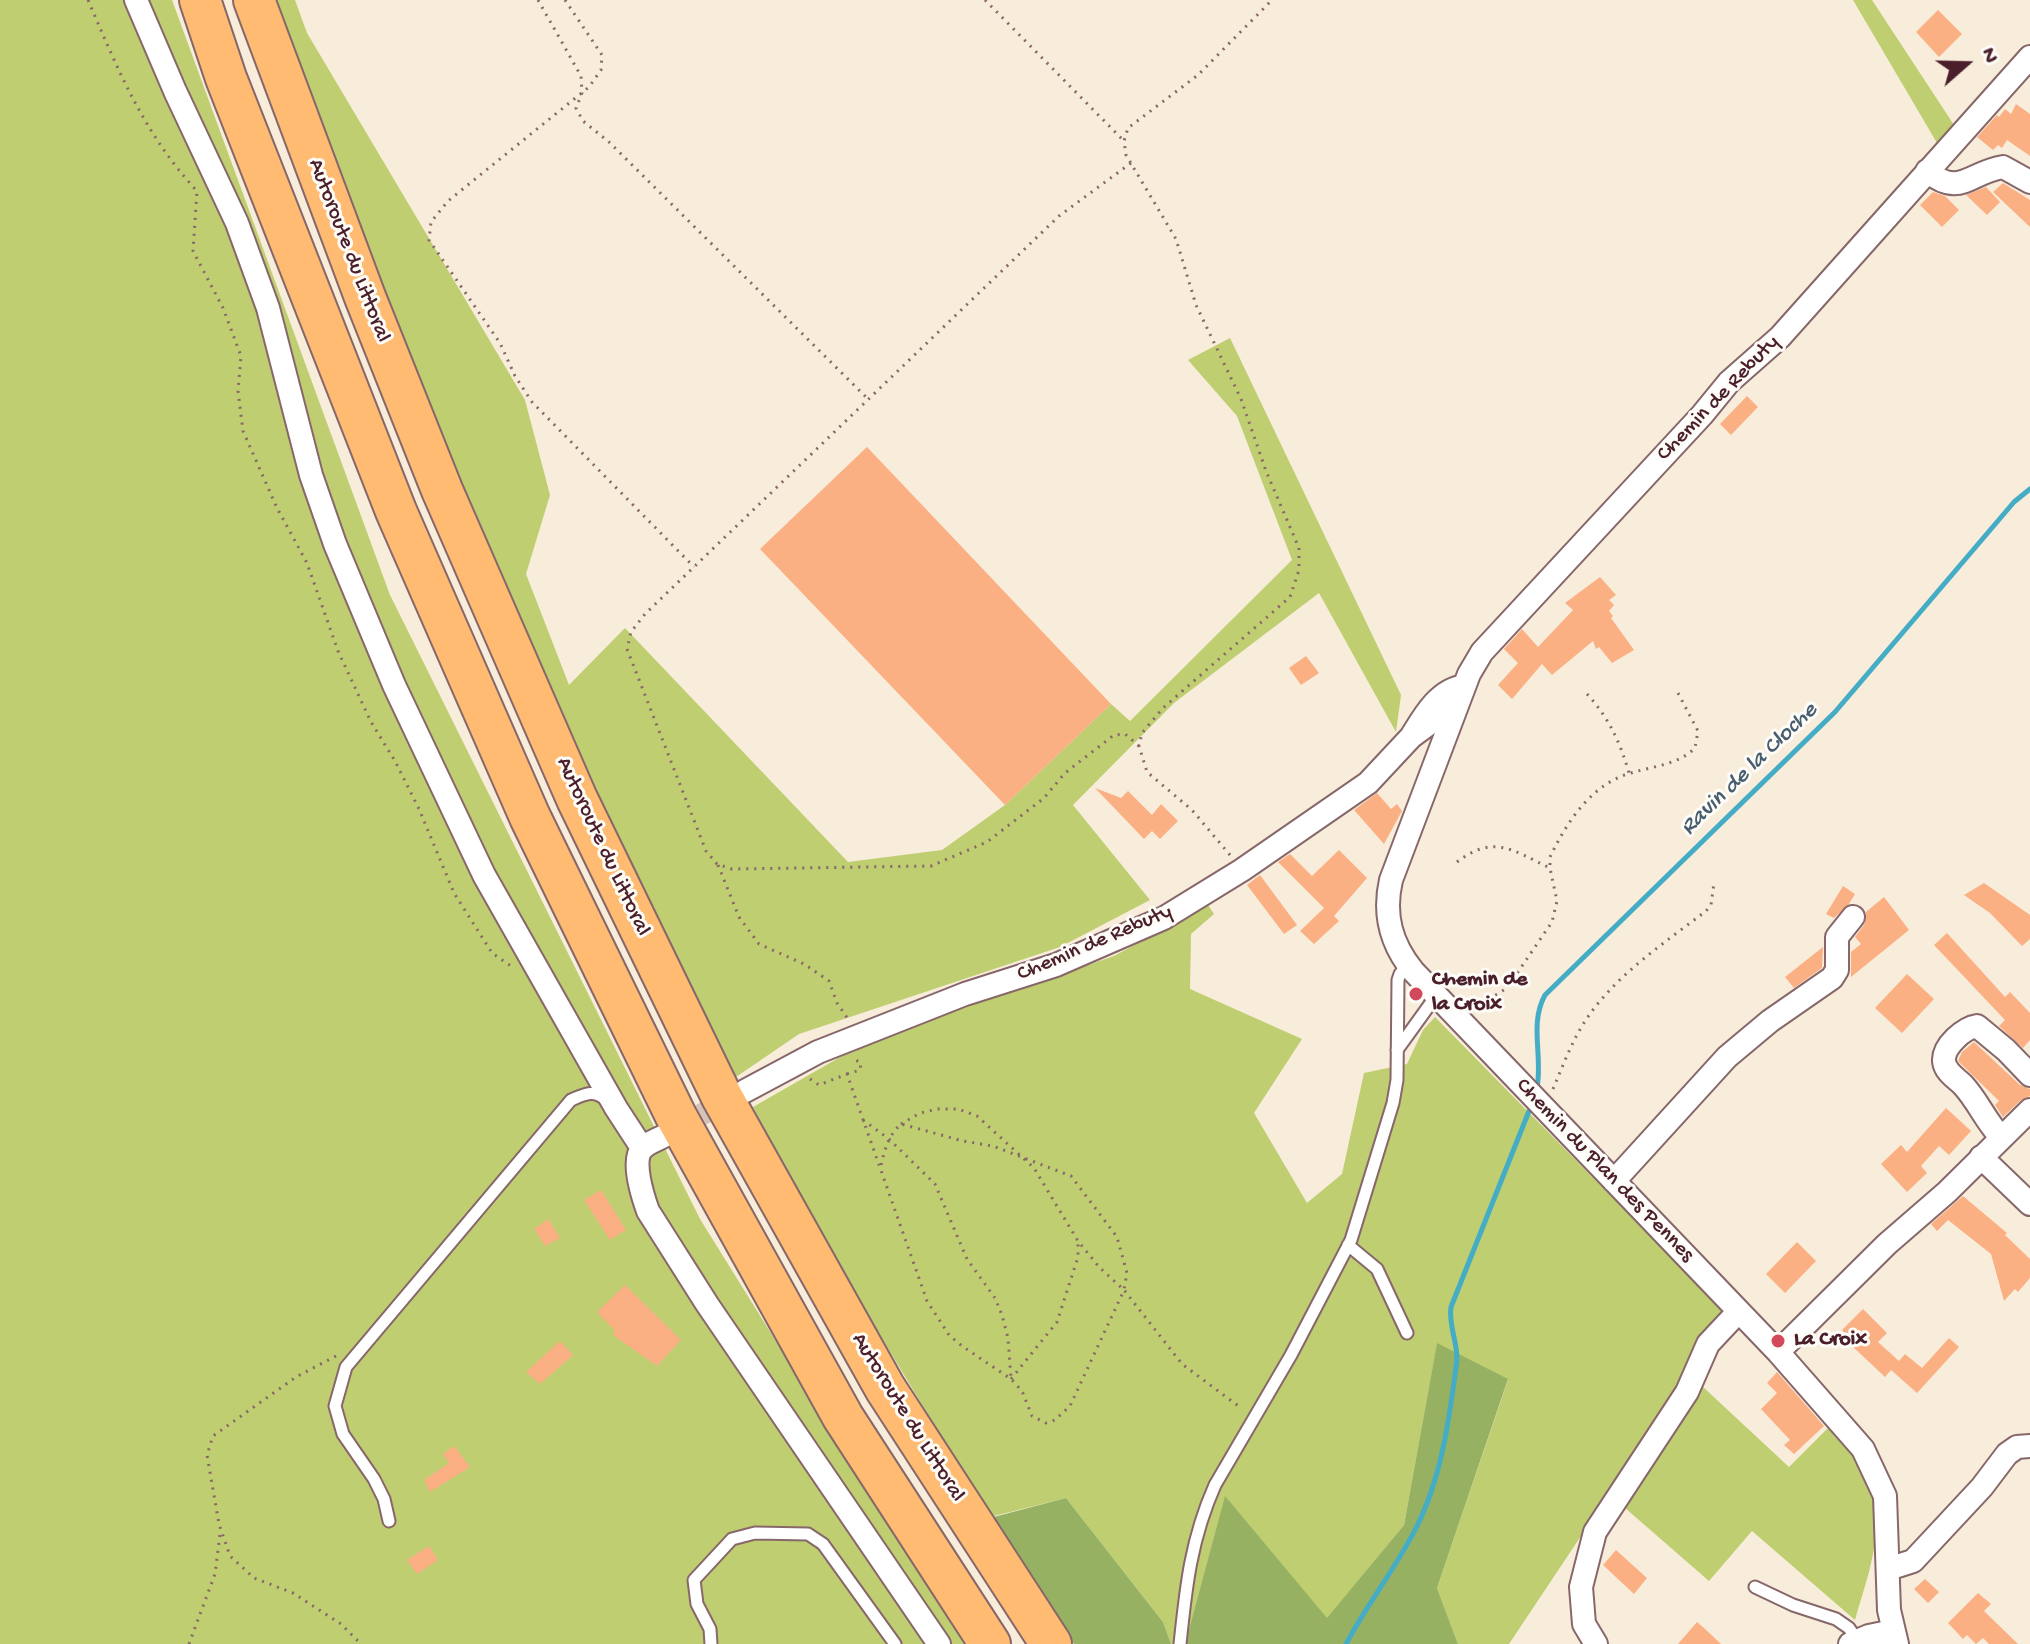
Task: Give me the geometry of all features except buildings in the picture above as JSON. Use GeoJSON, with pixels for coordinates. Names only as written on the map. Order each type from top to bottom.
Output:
{"type":"FeatureCollection","features":[{"type":"Feature","properties":{"kind":"highway"},"geometry":{"type":"LineString","coordinates":[[198,0],[396,511],[537,831],[676,1116],[835,1403],[990,1644]]}},
{"type":"Feature","properties":{"kind":"highway","name":"Autoroute du Littoral"},"geometry":{"type":"LineString","coordinates":[[254,0],[365,297],[430,460],[577,799],[722,1097],[869,1360],[1051,1644]]}},
{"type":"Feature","properties":{"kind":"street"},"geometry":{"type":"LineString","coordinates":[[136,0],[237,223],[268,308],[311,475],[335,544],[394,685],[484,875],[616,1108],[642,1148]]}},
{"type":"Feature","properties":{"kind":"street","name":"Chemin de Rebuty"},"geometry":{"type":"LineString","coordinates":[[745,1091],[854,1038],[965,994],[1056,965],[1164,918],[1242,870],[1368,783],[1411,737],[1435,702],[1452,689],[1464,686],[1482,652],[1729,382],[1780,337],[2030,57]]}},
{"type":"Feature","properties":{"kind":"street"},"geometry":{"type":"LineString","coordinates":[[1927,171],[1941,182],[1954,184],[2003,167],[2030,182]]}},
{"type":"Feature","properties":{"kind":"street","name":"Chemin du Plan des Pennes"},"geometry":{"type":"LineString","coordinates":[[1464,686],[1389,892],[1387,903],[1391,936],[1408,965],[1436,996],[1778,1352],[1851,1433],[1872,1464],[1885,1496],[1895,1638]]}},
{"type":"Feature","properties":{"kind":"street","name":"Chemin de Rebuty"},"geometry":{"type":"LineString","coordinates":[[1411,737],[1434,720],[1454,713]]}},
{"type":"Feature","properties":{"kind":"street"},"geometry":{"type":"LineString","coordinates":[[1614,1181],[1727,1057],[1770,1021],[1832,978],[1837,970],[1837,937],[1853,917]]}},
{"type":"Feature","properties":{"kind":"street"},"geometry":{"type":"LineString","coordinates":[[2001,1137],[1965,1086],[1946,1068],[1946,1050],[1965,1029],[1977,1026],[2030,1075]]}},
{"type":"Feature","properties":{"kind":"street"},"geometry":{"type":"LineString","coordinates":[[1778,1352],[2030,1110]]}},
{"type":"Feature","properties":{"kind":"street"},"geometry":{"type":"LineString","coordinates":[[664,1136],[642,1148],[637,1157],[648,1211],[707,1304],[939,1644]]}},
{"type":"Feature","properties":{"kind":"street"},"geometry":{"type":"LineString","coordinates":[[1981,1157],[2030,1204]]}},
{"type":"Feature","properties":{"kind":"street"},"geometry":{"type":"LineString","coordinates":[[1596,1644],[1584,1624],[1581,1587],[1595,1532],[1687,1392],[1708,1344],[1738,1312]]}},
{"type":"Feature","properties":{"kind":"street"},"geometry":{"type":"LineString","coordinates":[[1888,1569],[1913,1561],[1982,1487],[2007,1454],[2017,1447],[2030,1446]]}},
{"type":"Feature","properties":{"kind":"street"},"geometry":{"type":"LineString","coordinates":[[1853,1642],[1895,1638]]}},
{"type":"Feature","properties":{"kind":"lane"},"geometry":{"type":"LineString","coordinates":[[1180,1644],[1194,1540],[1215,1485],[1326,1291],[1348,1245],[1393,1103],[1397,1080],[1398,980],[1408,965]]}},
{"type":"Feature","properties":{"kind":"lane"},"geometry":{"type":"LineString","coordinates":[[1397,1050],[1436,996]]}},
{"type":"Feature","properties":{"kind":"lane"},"geometry":{"type":"LineString","coordinates":[[389,1521],[384,1499],[343,1434],[335,1406],[346,1367],[571,1100],[591,1092],[599,1094],[616,1108]]}},
{"type":"Feature","properties":{"kind":"lane"},"geometry":{"type":"LineString","coordinates":[[1348,1245],[1377,1269],[1407,1333]]}},
{"type":"Feature","properties":{"kind":"lane"},"geometry":{"type":"LineString","coordinates":[[711,1644],[710,1629],[697,1604],[694,1580],[732,1539],[755,1533],[808,1534],[823,1544],[895,1644]]}},
{"type":"Feature","properties":{"kind":"lane"},"geometry":{"type":"LineString","coordinates":[[1755,1587],[1843,1622],[1853,1642]]}},
{"type":"Feature","properties":{"kind":"path"},"geometry":{"type":"LineString","coordinates":[[88,0],[135,107],[155,139],[197,191],[193,251],[223,308],[241,356],[238,391],[243,431],[277,508],[307,563],[338,651],[371,722],[419,809],[454,893],[492,953],[515,968]]}},
{"type":"Feature","properties":{"kind":"path"},"geometry":{"type":"LineString","coordinates":[[538,0],[581,76],[582,93],[576,108],[583,121],[609,142],[868,399]]}},
{"type":"Feature","properties":{"kind":"path"},"geometry":{"type":"LineString","coordinates":[[565,0],[602,55],[601,70],[582,93],[448,201],[431,222],[429,240],[500,343],[515,376],[532,402],[694,567]]}},
{"type":"Feature","properties":{"kind":"path"},"geometry":{"type":"LineString","coordinates":[[985,0],[1124,141],[1131,163],[1176,239],[1196,305],[1241,399],[1266,471],[1299,548],[1299,570],[1290,597],[1163,708],[1142,733],[1139,746],[1147,772],[1192,810],[1242,870]]}},
{"type":"Feature","properties":{"kind":"path"},"geometry":{"type":"LineString","coordinates":[[1124,141],[1128,128],[1198,75],[1272,0]]}},
{"type":"Feature","properties":{"kind":"path"},"geometry":{"type":"LineString","coordinates":[[854,1038],[847,1014],[837,1003],[829,981],[804,964],[759,944],[739,917],[717,864],[706,851],[627,649],[631,632],[645,614],[1059,216],[1131,163]]}},
{"type":"Feature","properties":{"kind":"path"},"geometry":{"type":"LineString","coordinates":[[1460,1021],[1507,988],[1552,922],[1557,901],[1550,857],[1589,797],[1599,786],[1629,773],[1675,761],[1695,748],[1698,731],[1678,693]]}},
{"type":"Feature","properties":{"kind":"path"},"geometry":{"type":"LineString","coordinates":[[1587,694],[1604,712],[1614,729],[1629,773]]}},
{"type":"Feature","properties":{"kind":"path"},"geometry":{"type":"LineString","coordinates":[[717,864],[747,870],[931,866],[987,842],[1044,798],[1065,773],[1114,735],[1125,734],[1139,746]]}},
{"type":"Feature","properties":{"kind":"path"},"geometry":{"type":"LineString","coordinates":[[1457,862],[1473,850],[1492,845],[1508,848],[1550,868]]}},
{"type":"Feature","properties":{"kind":"path"},"geometry":{"type":"LineString","coordinates":[[1541,1104],[1552,1090],[1583,1024],[1604,997],[1644,960],[1706,911],[1711,905],[1714,883]]}},
{"type":"Feature","properties":{"kind":"path"},"geometry":{"type":"LineString","coordinates":[[801,1062],[814,1084],[819,1085],[847,1074],[927,1301],[936,1317],[962,1346],[1011,1379],[1022,1391],[1032,1416],[1046,1423],[1063,1414],[1070,1406],[1124,1290],[1127,1273],[1117,1237],[1071,1176],[1018,1154],[901,1124]]}},
{"type":"Feature","properties":{"kind":"path"},"geometry":{"type":"LineString","coordinates":[[880,1168],[889,1139],[901,1124],[920,1113],[958,1109],[977,1116],[1034,1168],[1078,1241],[1099,1267],[1124,1290],[1182,1364],[1254,1418]]}},
{"type":"Feature","properties":{"kind":"path"},"geometry":{"type":"LineString","coordinates":[[863,1120],[889,1139],[935,1184],[967,1259],[995,1298],[1008,1338],[1011,1379]]}},
{"type":"Feature","properties":{"kind":"path"},"geometry":{"type":"LineString","coordinates":[[1011,1379],[1057,1322],[1078,1257],[1078,1241]]}},
{"type":"Feature","properties":{"kind":"path"},"geometry":{"type":"LineString","coordinates":[[361,1644],[341,1624],[293,1593],[254,1578],[230,1556],[221,1531],[207,1455],[213,1436],[296,1377],[327,1359],[366,1344]]}},
{"type":"Feature","properties":{"kind":"path"},"geometry":{"type":"LineString","coordinates":[[189,1644],[215,1574],[221,1531]]}},
{"type":"Feature","properties":{"kind":"green space"},"geometry":{"type":"Polygon","coordinates":[[[0,0],[172,0],[390,595],[700,1219],[964,1644],[0,1644],[0,0]]]}},
{"type":"Feature","properties":{"kind":"green space"},"geometry":{"type":"Polygon","coordinates":[[[275,0],[295,0],[307,33],[525,400],[550,495],[526,574],[569,685],[625,628],[848,862],[942,850],[1005,805],[1111,704],[1130,721],[1292,560],[1237,416],[1188,360],[1230,338],[1401,695],[1396,732],[1319,593],[1174,703],[1073,805],[1150,900],[1060,947],[799,1034],[736,1077],[645,905],[502,587],[395,327],[275,0]]]}},
{"type":"Feature","properties":{"kind":"green space"},"geometry":{"type":"Polygon","coordinates":[[[1853,0],[1872,0],[1954,125],[1937,143],[1853,0]]]}},
{"type":"Feature","properties":{"kind":"green space"},"geometry":{"type":"Polygon","coordinates":[[[1208,905],[1214,914],[1191,934],[1190,989],[1302,1039],[1254,1113],[1307,1203],[1342,1174],[1364,1073],[1407,1064],[1423,1030],[1435,1017],[1727,1314],[1688,1373],[1789,1467],[1831,1425],[1843,1441],[1872,1491],[1876,1515],[1872,1561],[1855,1620],[1752,1531],[1709,1581],[1609,1494],[1509,1644],[1458,1644],[1437,1588],[1508,1380],[1437,1344],[1404,1525],[1327,1619],[1225,1497],[1185,1644],[1171,1644],[1163,1622],[1066,1498],[990,1517],[814,1226],[753,1107],[870,1040],[1114,956],[1208,905]]]}},
{"type":"Feature","properties":{"kind":"green space"},"geometry":{"type":"Polygon","coordinates":[[[1437,1343],[1508,1379],[1437,1588],[1458,1644],[1185,1644],[1225,1496],[1327,1618],[1404,1525],[1437,1343]]]}},
{"type":"Feature","properties":{"kind":"green space"},"geometry":{"type":"Polygon","coordinates":[[[1066,1498],[1163,1622],[1171,1644],[1074,1644],[990,1518],[1066,1498]]]}},
{"type":"Feature","properties":{"kind":"waterway","name":"Ravin de la Cloche"},"geometry":{"type":"LineString","coordinates":[[1537,1088],[1538,1017],[1545,995],[1835,712],[2014,502],[2030,489]]}},
{"type":"Feature","properties":{"kind":"waterway","name":"Ravin de la Cloche"},"geometry":{"type":"LineString","coordinates":[[1346,1644],[1408,1543],[1432,1490],[1447,1429],[1456,1367],[1451,1307],[1529,1111]]}},
{"type":"Feature","properties":{"kind":"tunnel"},"geometry":{"type":"LineString","coordinates":[[672,1131],[733,1097]]}},
{"type":"Feature","properties":{"kind":"place","name":"Chemin de la Croix"},"geometry":{"type":"Point","coordinates":[1416,994]}},
{"type":"Feature","properties":{"kind":"place","name":"La Croix"},"geometry":{"type":"Point","coordinates":[1778,1341]}}]}
